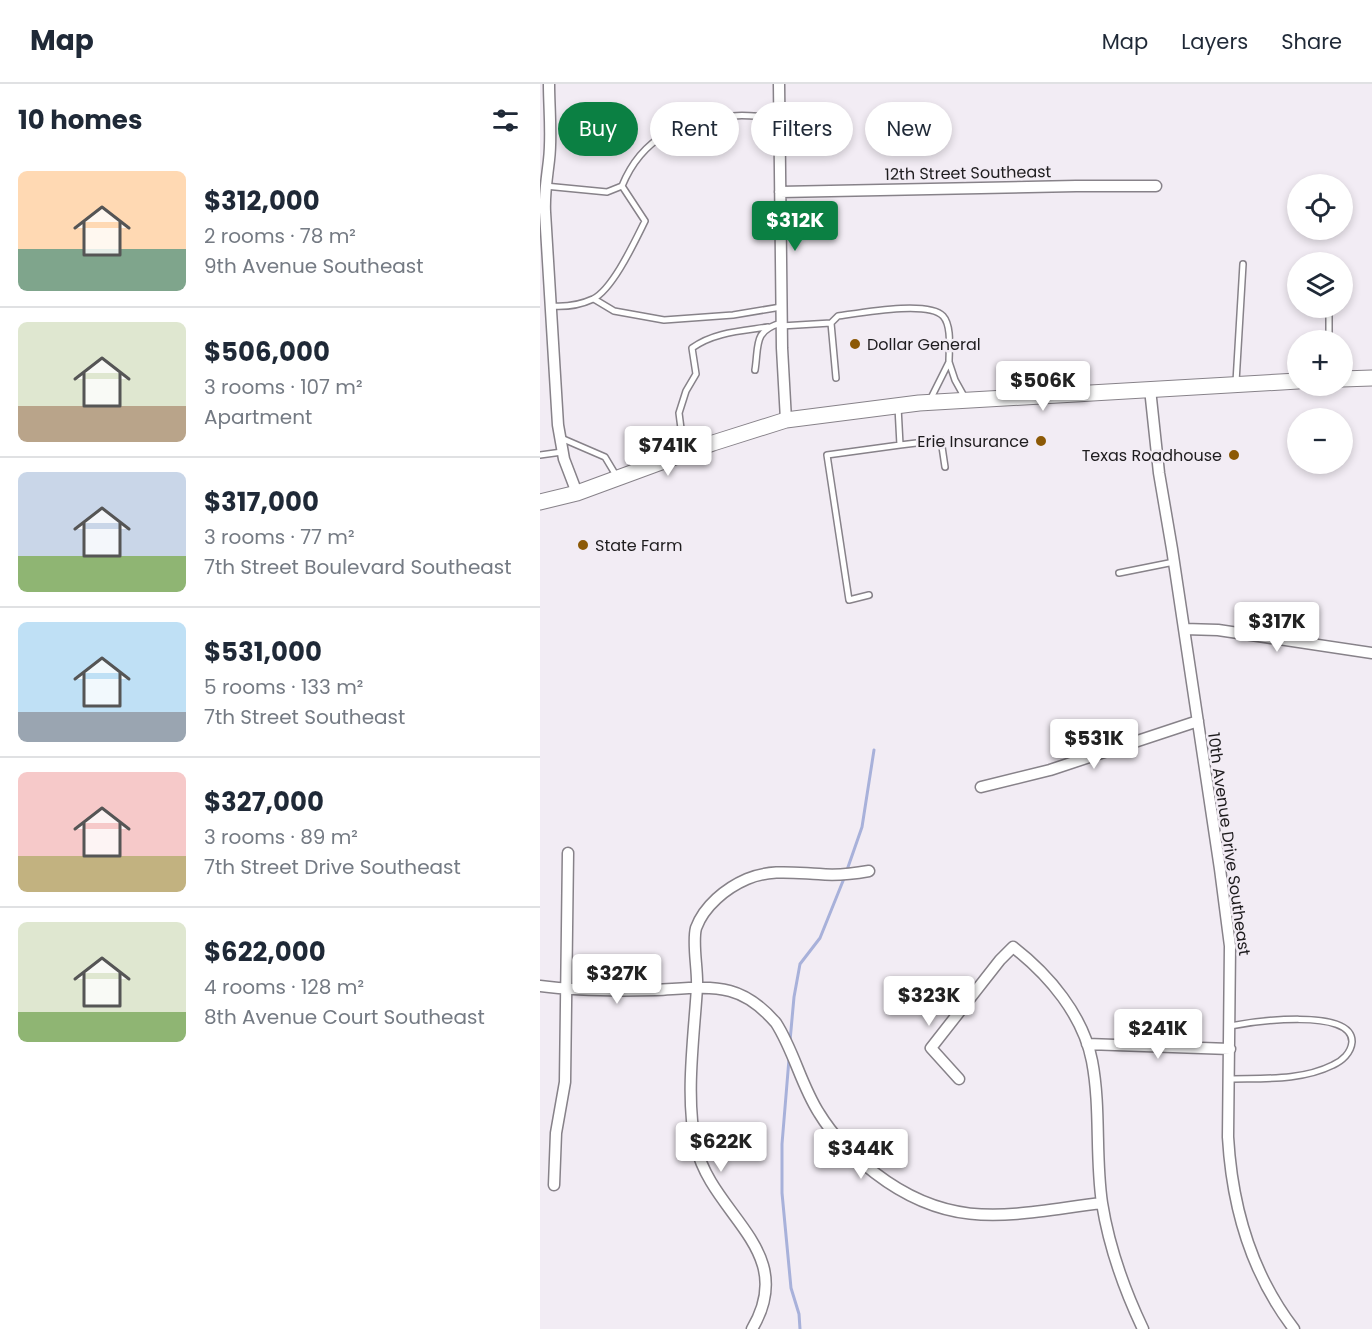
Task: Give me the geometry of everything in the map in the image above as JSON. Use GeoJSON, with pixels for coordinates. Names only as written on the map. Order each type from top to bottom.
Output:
{"type":"FeatureCollection","features":[{"type":"Feature","properties":{"kind":"main road"},"geometry":{"type":"LineString","coordinates":[[1353,379],[1372,378]]}},
{"type":"Feature","properties":{"kind":"main road"},"geometry":{"type":"LineString","coordinates":[[540,502],[619,479],[684,453],[786,420],[928,402],[1287,382]]}},
{"type":"Feature","properties":{"kind":"street"},"geometry":{"type":"LineString","coordinates":[[549,84],[551,128],[545,186],[545,212],[559,437],[577,493]]}},
{"type":"Feature","properties":{"kind":"street"},"geometry":{"type":"LineString","coordinates":[[779,84],[779,102]]}},
{"type":"Feature","properties":{"kind":"street"},"geometry":{"type":"LineString","coordinates":[[780,156],[781,325],[786,420]]}},
{"type":"Feature","properties":{"kind":"street","name":"12th Street Southeast"},"geometry":{"type":"LineString","coordinates":[[780,192],[1156,186]]}},
{"type":"Feature","properties":{"kind":"street","name":"10th Avenue Drive Southeast"},"geometry":{"type":"LineString","coordinates":[[1150,389],[1159,473],[1230,946],[1228,1137],[1230,1163],[1236,1203],[1243,1229],[1257,1266],[1289,1327]]}},
{"type":"Feature","properties":{"kind":"street"},"geometry":{"type":"LineString","coordinates":[[1184,629],[1218,630],[1372,653]]}},
{"type":"Feature","properties":{"kind":"street"},"geometry":{"type":"LineString","coordinates":[[981,787],[1050,770],[1198,721]]}},
{"type":"Feature","properties":{"kind":"street"},"geometry":{"type":"LineString","coordinates":[[554,1185],[556,1134],[565,1083],[568,853]]}},
{"type":"Feature","properties":{"kind":"street"},"geometry":{"type":"LineString","coordinates":[[752,1329],[762,1308],[765,1292],[764,1264],[756,1245],[709,1182],[696,1146],[692,1121],[693,1013],[697,989],[694,937],[696,929],[709,907],[730,888],[747,878],[771,873],[838,875],[869,871]]}},
{"type":"Feature","properties":{"kind":"street"},"geometry":{"type":"LineString","coordinates":[[959,1079],[931,1048],[988,974],[1013,946],[1057,989],[1076,1018],[1087,1044],[1092,1060],[1096,1091],[1097,1153],[1102,1203],[1119,1269],[1142,1329]]}},
{"type":"Feature","properties":{"kind":"street"},"geometry":{"type":"LineString","coordinates":[[540,986],[566,990],[627,991],[715,988],[730,991],[749,999],[765,1011],[781,1032],[812,1101],[828,1128],[868,1168],[911,1197],[944,1210],[980,1215],[1102,1203]]}},
{"type":"Feature","properties":{"kind":"street"},"geometry":{"type":"LineString","coordinates":[[1087,1044],[1230,1049]]}},
{"type":"Feature","properties":{"kind":"lane"},"geometry":{"type":"LineString","coordinates":[[545,186],[607,192],[622,186],[630,168],[651,143],[683,124],[734,115],[751,117]]}},
{"type":"Feature","properties":{"kind":"lane"},"geometry":{"type":"LineString","coordinates":[[551,306],[564,307],[594,298],[616,275],[645,221],[622,186]]}},
{"type":"Feature","properties":{"kind":"lane"},"geometry":{"type":"LineString","coordinates":[[1235,384],[1243,264]]}},
{"type":"Feature","properties":{"kind":"lane"},"geometry":{"type":"LineString","coordinates":[[594,298],[614,311],[664,320],[781,307]]}},
{"type":"Feature","properties":{"kind":"lane"},"geometry":{"type":"LineString","coordinates":[[684,453],[679,413],[686,391],[696,374],[693,348],[703,341],[731,332],[781,325],[831,323],[838,316],[919,307],[933,309],[944,317],[948,330],[949,362],[955,380],[966,400]]}},
{"type":"Feature","properties":{"kind":"lane"},"geometry":{"type":"LineString","coordinates":[[831,323],[836,378]]}},
{"type":"Feature","properties":{"kind":"lane"},"geometry":{"type":"LineString","coordinates":[[755,370],[760,336],[768,327]]}},
{"type":"Feature","properties":{"kind":"lane"},"geometry":{"type":"LineString","coordinates":[[928,402],[949,362]]}},
{"type":"Feature","properties":{"kind":"lane"},"geometry":{"type":"LineString","coordinates":[[898,405],[900,445]]}},
{"type":"Feature","properties":{"kind":"lane"},"geometry":{"type":"LineString","coordinates":[[559,437],[605,457],[619,479]]}},
{"type":"Feature","properties":{"kind":"lane"},"geometry":{"type":"LineString","coordinates":[[869,595],[849,600],[827,455],[940,440],[945,467]]}},
{"type":"Feature","properties":{"kind":"lane"},"geometry":{"type":"LineString","coordinates":[[540,455],[562,452]]}},
{"type":"Feature","properties":{"kind":"lane"},"geometry":{"type":"LineString","coordinates":[[1119,573],[1174,562]]}},
{"type":"Feature","properties":{"kind":"lane"},"geometry":{"type":"LineString","coordinates":[[1229,1078],[1280,1077],[1320,1070],[1346,1057],[1352,1043],[1352,1037],[1345,1028],[1322,1021],[1283,1020],[1230,1026]]}},
{"type":"Feature","properties":{"kind":"waterway"},"geometry":{"type":"LineString","coordinates":[[847,870],[862,827],[874,750]]}},
{"type":"Feature","properties":{"kind":"waterway"},"geometry":{"type":"LineString","coordinates":[[790,1041],[800,964],[820,938],[845,876]]}},
{"type":"Feature","properties":{"kind":"waterway"},"geometry":{"type":"LineString","coordinates":[[789,1059],[782,1144],[782,1193],[791,1288],[799,1314],[800,1329]]}},
{"type":"Feature","properties":{"kind":"place","name":"Dollar General"},"geometry":{"type":"Point","coordinates":[855,344]}},
{"type":"Feature","properties":{"kind":"place","name":"Erie Insurance"},"geometry":{"type":"Point","coordinates":[1041,441]}},
{"type":"Feature","properties":{"kind":"place","name":"Texas Roadhouse"},"geometry":{"type":"Point","coordinates":[1234,455]}},
{"type":"Feature","properties":{"kind":"place","name":"State Farm"},"geometry":{"type":"Point","coordinates":[583,545]}}]}
